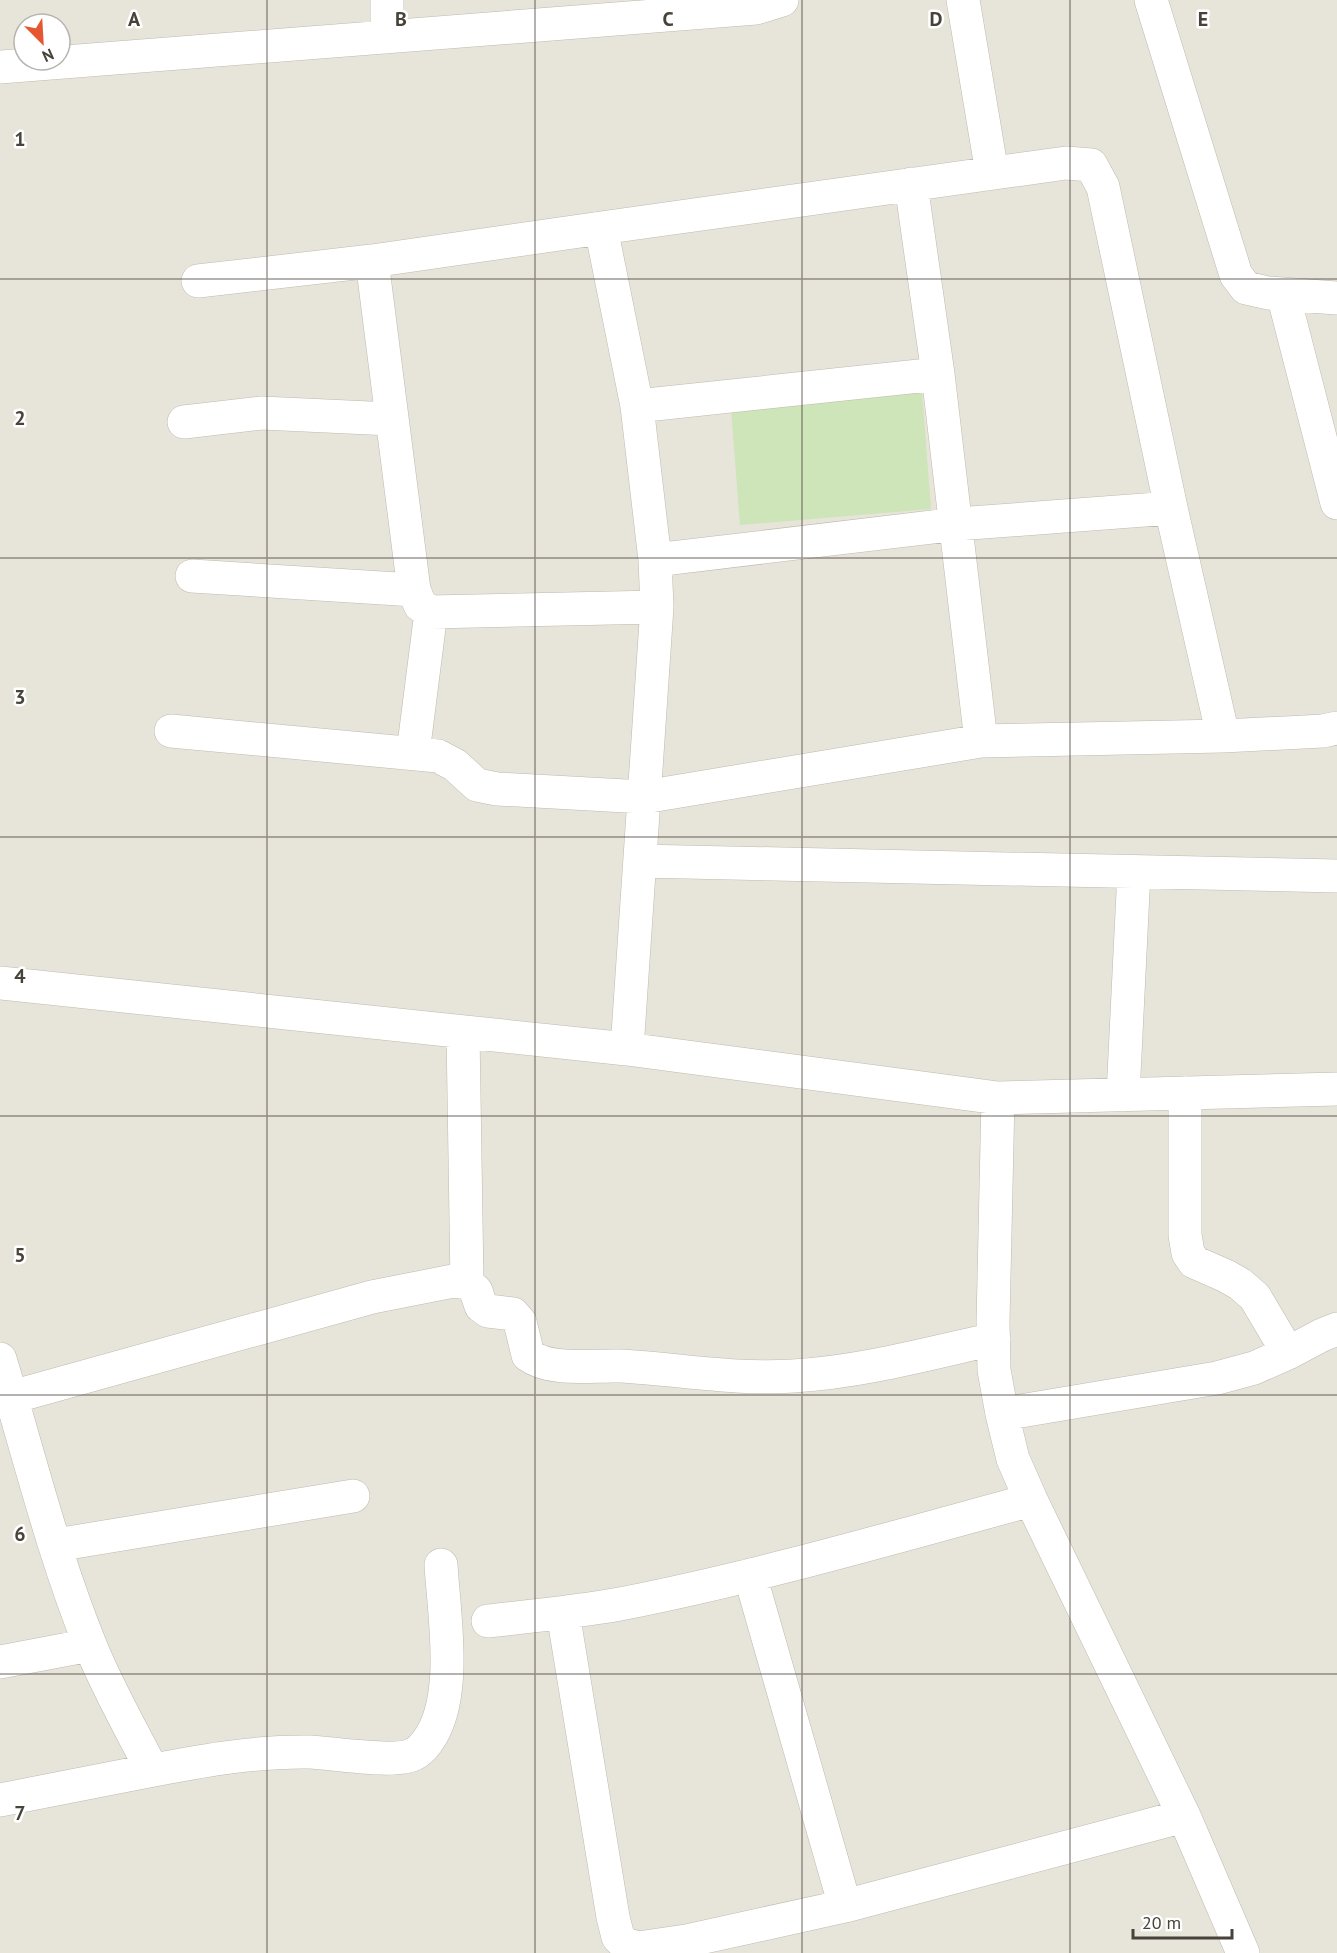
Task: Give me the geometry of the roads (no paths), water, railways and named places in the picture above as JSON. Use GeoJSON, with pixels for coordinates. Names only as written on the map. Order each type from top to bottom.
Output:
{"type":"FeatureCollection","features":[{"type":"Feature","properties":{"kind":"street"},"geometry":{"type":"LineString","coordinates":[[387,0],[387,37]]}},
{"type":"Feature","properties":{"kind":"street"},"geometry":{"type":"LineString","coordinates":[[0,67],[756,8],[782,0]]}},
{"type":"Feature","properties":{"kind":"street"},"geometry":{"type":"LineString","coordinates":[[963,0],[992,173]]}},
{"type":"Feature","properties":{"kind":"street"},"geometry":{"type":"LineString","coordinates":[[1150,0],[1236,275],[1246,288],[1268,293],[1337,298]]}},
{"type":"Feature","properties":{"kind":"street"},"geometry":{"type":"LineString","coordinates":[[198,281],[372,261],[1066,163],[1091,165],[1103,187],[1171,508],[1223,736]]}},
{"type":"Feature","properties":{"kind":"street"},"geometry":{"type":"LineString","coordinates":[[911,184],[957,524],[981,741]]}},
{"type":"Feature","properties":{"kind":"street"},"geometry":{"type":"LineString","coordinates":[[600,228],[637,406],[655,560],[657,607],[627,1049]]}},
{"type":"Feature","properties":{"kind":"street"},"geometry":{"type":"LineString","coordinates":[[372,261],[391,419],[422,601],[413,753]]}},
{"type":"Feature","properties":{"kind":"street"},"geometry":{"type":"LineString","coordinates":[[1283,294],[1337,503]]}},
{"type":"Feature","properties":{"kind":"street"},"geometry":{"type":"LineString","coordinates":[[637,406],[938,374]]}},
{"type":"Feature","properties":{"kind":"street"},"geometry":{"type":"LineString","coordinates":[[184,422],[262,413],[391,419]]}},
{"type":"Feature","properties":{"kind":"street"},"geometry":{"type":"LineString","coordinates":[[655,560],[957,524],[1171,508]]}},
{"type":"Feature","properties":{"kind":"street"},"geometry":{"type":"LineString","coordinates":[[192,576],[422,601],[657,607]]}},
{"type":"Feature","properties":{"kind":"street"},"geometry":{"type":"LineString","coordinates":[[171,731],[438,756],[455,765],[477,785],[496,789],[644,797],[981,741],[1223,736],[1323,731],[1337,728]]}},
{"type":"Feature","properties":{"kind":"street"},"geometry":{"type":"LineString","coordinates":[[640,861],[1337,876]]}},
{"type":"Feature","properties":{"kind":"street"},"geometry":{"type":"LineString","coordinates":[[1123,1095],[1134,872]]}},
{"type":"Feature","properties":{"kind":"street"},"geometry":{"type":"LineString","coordinates":[[0,983],[627,1049],[998,1098],[1337,1089]]}},
{"type":"Feature","properties":{"kind":"street"},"geometry":{"type":"LineString","coordinates":[[463,1032],[467,1283]]}},
{"type":"Feature","properties":{"kind":"street"},"geometry":{"type":"LineString","coordinates":[[1185,1093],[1185,1234],[1188,1253],[1194,1262],[1226,1276],[1255,1296],[1288,1353]]}},
{"type":"Feature","properties":{"kind":"street"},"geometry":{"type":"LineString","coordinates":[[998,1098],[994,1370],[1013,1459],[1184,1816],[1243,1953]]}},
{"type":"Feature","properties":{"kind":"street"},"geometry":{"type":"LineString","coordinates":[[152,1770],[90,1645],[56,1545],[4,1376],[453,1281],[467,1283],[476,1291],[481,1306],[488,1311],[513,1314],[520,1322],[528,1354],[536,1361],[546,1365],[653,1368],[710,1375],[792,1377],[846,1371],[994,1340]]}},
{"type":"Feature","properties":{"kind":"street"},"geometry":{"type":"LineString","coordinates":[[1002,1414],[1217,1378],[1254,1368],[1337,1329]]}},
{"type":"Feature","properties":{"kind":"street"},"geometry":{"type":"LineString","coordinates":[[56,1545],[353,1496]]}},
{"type":"Feature","properties":{"kind":"street"},"geometry":{"type":"LineString","coordinates":[[488,1621],[618,1604],[750,1575],[1031,1500]]}},
{"type":"Feature","properties":{"kind":"street"},"geometry":{"type":"LineString","coordinates":[[0,1800],[225,1757],[309,1752],[392,1758],[412,1755],[427,1744],[438,1725],[444,1702],[448,1672],[441,1565]]}},
{"type":"Feature","properties":{"kind":"street"},"geometry":{"type":"LineString","coordinates":[[750,1575],[845,1906]]}},
{"type":"Feature","properties":{"kind":"street"},"geometry":{"type":"LineString","coordinates":[[563,1613],[613,1917],[618,1937],[625,1944],[638,1948],[686,1941],[845,1906],[1184,1816]]}},
{"type":"Feature","properties":{"kind":"street"},"geometry":{"type":"LineString","coordinates":[[0,1662],[90,1645]]}}]}
